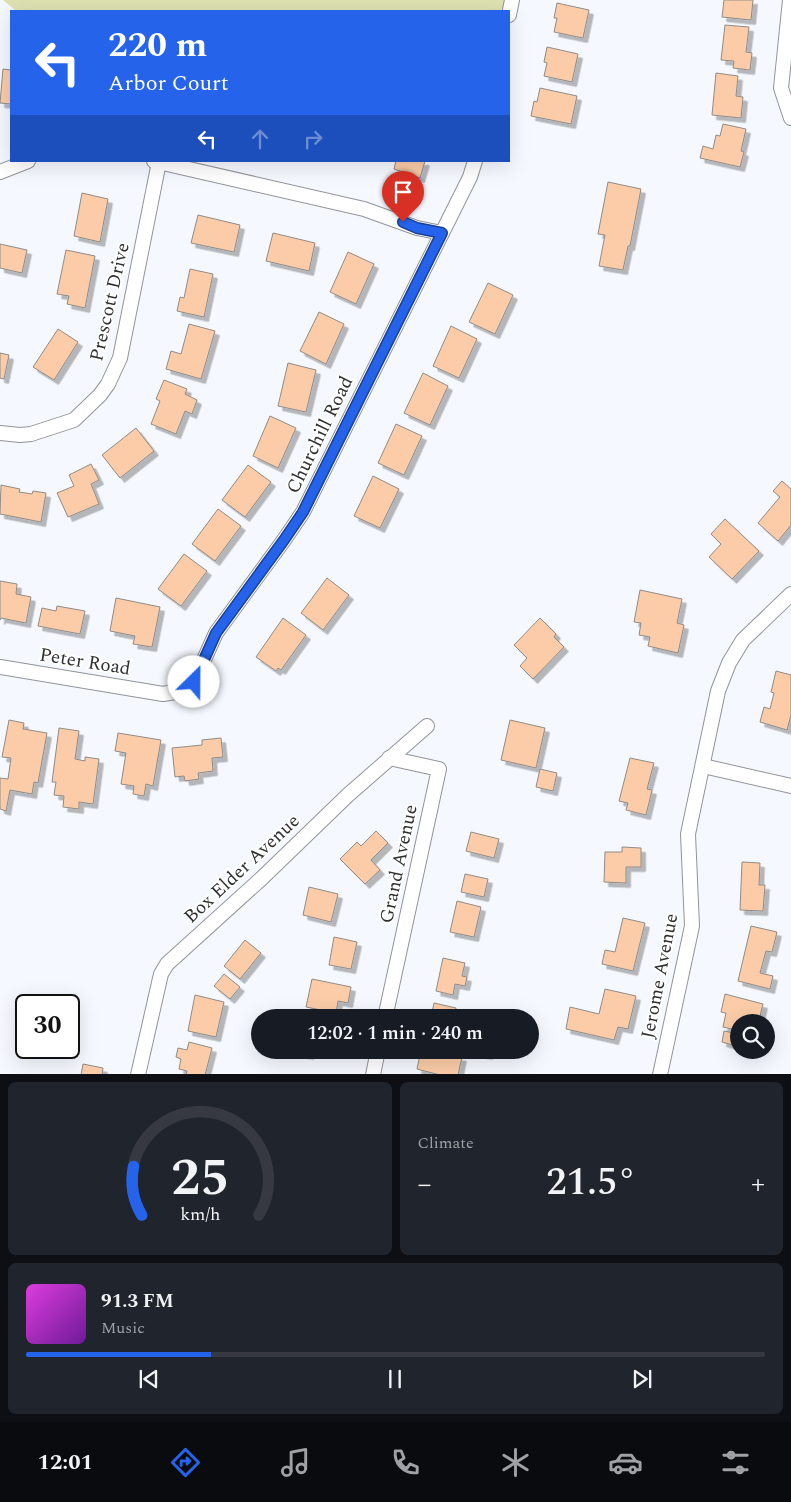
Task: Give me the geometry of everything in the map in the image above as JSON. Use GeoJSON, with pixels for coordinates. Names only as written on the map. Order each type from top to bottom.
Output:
{"type":"FeatureCollection","features":[{"type":"Feature","properties":{"kind":"street"},"geometry":{"type":"LineString","coordinates":[[790,7],[781,88],[791,118]]}},
{"type":"Feature","properties":{"kind":"street"},"geometry":{"type":"LineString","coordinates":[[0,172],[25,162]]}},
{"type":"Feature","properties":{"kind":"street"},"geometry":{"type":"LineString","coordinates":[[156,162],[364,208],[417,228],[442,233]]}},
{"type":"Feature","properties":{"kind":"street","name":"Prescott Drive"},"geometry":{"type":"LineString","coordinates":[[0,433],[31,434],[74,420],[108,384],[120,358],[156,162]]}},
{"type":"Feature","properties":{"kind":"street","name":"Churchill Road"},"geometry":{"type":"LineString","coordinates":[[163,694],[181,691],[194,682],[216,633],[303,512],[470,177],[475,162]]}},
{"type":"Feature","properties":{"kind":"street"},"geometry":{"type":"LineString","coordinates":[[791,594],[743,640],[729,662],[718,691],[703,766],[791,786]]}},
{"type":"Feature","properties":{"kind":"street","name":"Peter Road"},"geometry":{"type":"LineString","coordinates":[[0,667],[163,694]]}},
{"type":"Feature","properties":{"kind":"street","name":"Box Elder Avenue"},"geometry":{"type":"LineString","coordinates":[[138,1074],[161,974],[168,964],[262,878],[348,795],[427,726]]}},
{"type":"Feature","properties":{"kind":"street","name":"Grand Avenue"},"geometry":{"type":"LineString","coordinates":[[387,1009],[439,769],[389,758]]}},
{"type":"Feature","properties":{"kind":"street","name":"Jerome Avenue"},"geometry":{"type":"LineString","coordinates":[[660,1074],[692,926],[687,841],[703,766]]}},
{"type":"Feature","properties":{"kind":"street"},"geometry":{"type":"LineString","coordinates":[[373,1074],[376,1059]]}},
{"type":"Feature","properties":{"kind":"green space"},"geometry":{"type":"Polygon","coordinates":[[[3,0],[507,0],[504,10],[15,10],[3,0]]]}},
{"type":"Feature","properties":{"kind":"building"},"geometry":{"type":"Polygon","coordinates":[[[724,0],[753,0],[751,20],[722,17],[724,0]]]}},
{"type":"Feature","properties":{"kind":"building"},"geometry":{"type":"Polygon","coordinates":[[[557,3],[589,10],[583,38],[554,32],[557,18],[554,18],[557,3]]]}},
{"type":"Feature","properties":{"kind":"building"},"geometry":{"type":"Polygon","coordinates":[[[725,25],[749,27],[746,52],[752,53],[750,70],[733,68],[734,61],[721,60],[725,25]]]}},
{"type":"Feature","properties":{"kind":"building"},"geometry":{"type":"Polygon","coordinates":[[[547,47],[578,54],[572,82],[544,76],[547,63],[544,62],[547,47]]]}},
{"type":"Feature","properties":{"kind":"building"},"geometry":{"type":"Polygon","coordinates":[[[3,69],[10,70],[10,104],[0,103],[3,69]]]}},
{"type":"Feature","properties":{"kind":"building"},"geometry":{"type":"Polygon","coordinates":[[[716,73],[738,76],[736,96],[743,97],[741,118],[712,115],[716,73]]]}},
{"type":"Feature","properties":{"kind":"building"},"geometry":{"type":"Polygon","coordinates":[[[540,88],[577,96],[571,124],[531,116],[534,101],[537,102],[540,88]]]}},
{"type":"Feature","properties":{"kind":"building"},"geometry":{"type":"Polygon","coordinates":[[[723,124],[746,129],[741,151],[744,152],[740,167],[700,158],[703,146],[713,149],[716,135],[720,136],[723,124]]]}},
{"type":"Feature","properties":{"kind":"building"},"geometry":{"type":"Polygon","coordinates":[[[396,162],[425,162],[420,178],[394,169],[396,162]]]}},
{"type":"Feature","properties":{"kind":"building"},"geometry":{"type":"Polygon","coordinates":[[[608,182],[641,189],[630,246],[628,246],[623,270],[599,266],[605,235],[598,234],[608,182]]]}},
{"type":"Feature","properties":{"kind":"building"},"geometry":{"type":"Polygon","coordinates":[[[82,193],[108,199],[100,242],[74,236],[82,193]]]}},
{"type":"Feature","properties":{"kind":"building"},"geometry":{"type":"Polygon","coordinates":[[[198,215],[240,225],[234,252],[191,243],[198,215]]]}},
{"type":"Feature","properties":{"kind":"building"},"geometry":{"type":"Polygon","coordinates":[[[273,233],[315,243],[309,271],[266,261],[273,233]]]}},
{"type":"Feature","properties":{"kind":"building"},"geometry":{"type":"Polygon","coordinates":[[[0,244],[27,250],[22,273],[0,268],[0,244]]]}},
{"type":"Feature","properties":{"kind":"building"},"geometry":{"type":"Polygon","coordinates":[[[66,250],[95,256],[85,308],[67,304],[69,296],[57,294],[66,250]]]}},
{"type":"Feature","properties":{"kind":"building"},"geometry":{"type":"Polygon","coordinates":[[[348,252],[374,264],[356,304],[330,292],[348,252]]]}},
{"type":"Feature","properties":{"kind":"building"},"geometry":{"type":"Polygon","coordinates":[[[190,269],[213,274],[204,317],[177,311],[180,297],[184,298],[190,269]]]}},
{"type":"Feature","properties":{"kind":"building"},"geometry":{"type":"Polygon","coordinates":[[[488,283],[513,295],[495,334],[469,322],[488,283]]]}},
{"type":"Feature","properties":{"kind":"building"},"geometry":{"type":"Polygon","coordinates":[[[319,312],[344,324],[326,364],[300,351],[319,312]]]}},
{"type":"Feature","properties":{"kind":"building"},"geometry":{"type":"Polygon","coordinates":[[[189,324],[215,331],[201,379],[166,369],[171,351],[181,354],[189,324]]]}},
{"type":"Feature","properties":{"kind":"building"},"geometry":{"type":"Polygon","coordinates":[[[451,326],[477,339],[459,378],[433,366],[451,326]]]}},
{"type":"Feature","properties":{"kind":"building"},"geometry":{"type":"Polygon","coordinates":[[[58,329],[78,342],[54,380],[33,367],[58,329]]]}},
{"type":"Feature","properties":{"kind":"building"},"geometry":{"type":"Polygon","coordinates":[[[0,353],[9,355],[4,379],[0,378],[0,353]]]}},
{"type":"Feature","properties":{"kind":"building"},"geometry":{"type":"Polygon","coordinates":[[[288,363],[316,370],[306,412],[278,406],[288,363]]]}},
{"type":"Feature","properties":{"kind":"building"},"geometry":{"type":"Polygon","coordinates":[[[423,373],[448,386],[430,425],[404,413],[423,373]]]}},
{"type":"Feature","properties":{"kind":"building"},"geometry":{"type":"Polygon","coordinates":[[[164,380],[187,389],[185,394],[197,400],[192,414],[185,411],[176,434],[151,424],[160,401],[156,399],[164,380]]]}},
{"type":"Feature","properties":{"kind":"building"},"geometry":{"type":"Polygon","coordinates":[[[270,416],[296,428],[278,468],[253,456],[270,416]]]}},
{"type":"Feature","properties":{"kind":"building"},"geometry":{"type":"Polygon","coordinates":[[[396,424],[422,436],[404,475],[378,463],[396,424]]]}},
{"type":"Feature","properties":{"kind":"building"},"geometry":{"type":"Polygon","coordinates":[[[136,428],[154,451],[120,478],[102,455],[136,428]]]}},
{"type":"Feature","properties":{"kind":"building"},"geometry":{"type":"Polygon","coordinates":[[[91,464],[99,480],[91,484],[99,504],[68,517],[57,493],[74,486],[69,475],[91,464]]]}},
{"type":"Feature","properties":{"kind":"building"},"geometry":{"type":"Polygon","coordinates":[[[248,465],[271,482],[245,517],[222,500],[248,465]]]}},
{"type":"Feature","properties":{"kind":"building"},"geometry":{"type":"Polygon","coordinates":[[[373,476],[399,489],[380,528],[354,516],[373,476]]]}},
{"type":"Feature","properties":{"kind":"building"},"geometry":{"type":"Polygon","coordinates":[[[782,481],[791,489],[791,525],[778,541],[758,523],[780,497],[773,491],[782,481]]]}},
{"type":"Feature","properties":{"kind":"building"},"geometry":{"type":"Polygon","coordinates":[[[1,485],[20,489],[19,492],[32,494],[33,491],[46,493],[41,522],[0,514],[1,485]]]}},
{"type":"Feature","properties":{"kind":"building"},"geometry":{"type":"Polygon","coordinates":[[[218,509],[241,526],[215,561],[192,544],[218,509]]]}},
{"type":"Feature","properties":{"kind":"building"},"geometry":{"type":"Polygon","coordinates":[[[725,519],[759,551],[732,579],[709,557],[721,544],[711,534],[725,519]]]}},
{"type":"Feature","properties":{"kind":"building"},"geometry":{"type":"Polygon","coordinates":[[[184,554],[207,571],[181,606],[158,589],[184,554]]]}},
{"type":"Feature","properties":{"kind":"building"},"geometry":{"type":"Polygon","coordinates":[[[327,578],[349,595],[323,630],[301,613],[327,578]]]}},
{"type":"Feature","properties":{"kind":"building"},"geometry":{"type":"Polygon","coordinates":[[[0,581],[17,584],[16,594],[31,597],[26,623],[1,618],[0,620],[0,581]]]}},
{"type":"Feature","properties":{"kind":"building"},"geometry":{"type":"Polygon","coordinates":[[[640,590],[682,599],[677,623],[684,625],[678,653],[648,646],[650,637],[639,635],[641,623],[634,622],[640,590]]]}},
{"type":"Feature","properties":{"kind":"building"},"geometry":{"type":"Polygon","coordinates":[[[116,598],[160,607],[152,647],[133,644],[135,636],[110,631],[116,598]]]}},
{"type":"Feature","properties":{"kind":"building"},"geometry":{"type":"Polygon","coordinates":[[[57,606],[85,611],[80,634],[38,626],[42,608],[56,611],[57,606]]]}},
{"type":"Feature","properties":{"kind":"building"},"geometry":{"type":"Polygon","coordinates":[[[283,618],[306,635],[281,670],[278,668],[276,671],[256,657],[283,618]]]}},
{"type":"Feature","properties":{"kind":"building"},"geometry":{"type":"Polygon","coordinates":[[[540,618],[556,634],[554,637],[564,647],[533,679],[520,666],[527,658],[514,645],[540,618]]]}},
{"type":"Feature","properties":{"kind":"building"},"geometry":{"type":"Polygon","coordinates":[[[776,671],[791,675],[791,715],[787,730],[760,722],[764,707],[770,709],[774,693],[771,692],[776,671]]]}},
{"type":"Feature","properties":{"kind":"building"},"geometry":{"type":"Polygon","coordinates":[[[9,720],[24,723],[23,729],[47,733],[38,783],[34,782],[32,794],[10,790],[6,811],[0,809],[0,778],[8,779],[11,758],[2,757],[9,720]]]}},
{"type":"Feature","properties":{"kind":"building"},"geometry":{"type":"Polygon","coordinates":[[[510,720],[545,728],[536,768],[501,760],[510,720]]]}},
{"type":"Feature","properties":{"kind":"building"},"geometry":{"type":"Polygon","coordinates":[[[59,728],[79,731],[75,759],[85,761],[85,757],[99,759],[93,804],[79,802],[79,809],[63,807],[64,796],[54,795],[56,782],[52,782],[59,728]]]}},
{"type":"Feature","properties":{"kind":"building"},"geometry":{"type":"Polygon","coordinates":[[[118,733],[161,740],[153,786],[146,784],[144,796],[133,794],[134,786],[121,784],[126,753],[115,751],[118,733]]]}},
{"type":"Feature","properties":{"kind":"building"},"geometry":{"type":"Polygon","coordinates":[[[221,738],[223,757],[212,758],[213,771],[198,773],[199,779],[185,781],[184,776],[175,777],[172,748],[202,745],[202,740],[221,738]]]}},
{"type":"Feature","properties":{"kind":"building"},"geometry":{"type":"Polygon","coordinates":[[[630,758],[654,763],[647,789],[652,790],[646,815],[626,810],[628,803],[619,801],[630,758]]]}},
{"type":"Feature","properties":{"kind":"building"},"geometry":{"type":"Polygon","coordinates":[[[540,769],[557,773],[553,791],[536,787],[540,769]]]}},
{"type":"Feature","properties":{"kind":"building"},"geometry":{"type":"Polygon","coordinates":[[[376,831],[388,843],[371,860],[380,870],[365,884],[340,859],[357,842],[361,846],[376,831]]]}},
{"type":"Feature","properties":{"kind":"building"},"geometry":{"type":"Polygon","coordinates":[[[471,832],[499,839],[494,858],[466,851],[471,832]]]}},
{"type":"Feature","properties":{"kind":"building"},"geometry":{"type":"Polygon","coordinates":[[[622,847],[641,848],[641,867],[626,867],[626,883],[604,882],[605,852],[622,852],[622,847]]]}},
{"type":"Feature","properties":{"kind":"building"},"geometry":{"type":"Polygon","coordinates":[[[742,862],[760,863],[759,885],[765,885],[763,911],[740,910],[742,862]]]}},
{"type":"Feature","properties":{"kind":"building"},"geometry":{"type":"Polygon","coordinates":[[[465,874],[488,879],[484,897],[461,892],[465,874]]]}},
{"type":"Feature","properties":{"kind":"building"},"geometry":{"type":"Polygon","coordinates":[[[309,887],[338,894],[331,922],[303,915],[309,887]]]}},
{"type":"Feature","properties":{"kind":"building"},"geometry":{"type":"Polygon","coordinates":[[[457,901],[481,907],[474,937],[450,932],[457,901]]]}},
{"type":"Feature","properties":{"kind":"building"},"geometry":{"type":"Polygon","coordinates":[[[623,918],[645,923],[633,971],[602,964],[605,950],[615,952],[623,918]]]}},
{"type":"Feature","properties":{"kind":"building"},"geometry":{"type":"Polygon","coordinates":[[[751,926],[777,932],[772,952],[766,951],[760,973],[773,976],[770,989],[738,981],[751,926]]]}},
{"type":"Feature","properties":{"kind":"building"},"geometry":{"type":"Polygon","coordinates":[[[334,937],[357,942],[351,969],[329,965],[334,937]]]}},
{"type":"Feature","properties":{"kind":"building"},"geometry":{"type":"Polygon","coordinates":[[[245,940],[261,953],[240,979],[224,966],[245,940]]]}},
{"type":"Feature","properties":{"kind":"building"},"geometry":{"type":"Polygon","coordinates":[[[443,958],[465,963],[462,976],[467,977],[465,986],[455,984],[453,995],[436,991],[443,958]]]}},
{"type":"Feature","properties":{"kind":"building"},"geometry":{"type":"Polygon","coordinates":[[[224,974],[240,987],[230,999],[214,986],[224,974]]]}},
{"type":"Feature","properties":{"kind":"building"},"geometry":{"type":"Polygon","coordinates":[[[312,979],[351,987],[348,1003],[338,1001],[337,1009],[306,1007],[312,979]]]}},
{"type":"Feature","properties":{"kind":"building"},"geometry":{"type":"Polygon","coordinates":[[[605,989],[636,996],[628,1029],[618,1027],[614,1040],[566,1029],[570,1007],[599,1014],[605,989]]]}},
{"type":"Feature","properties":{"kind":"building"},"geometry":{"type":"Polygon","coordinates":[[[725,994],[763,1004],[760,1014],[730,1014],[730,1029],[723,1027],[726,1013],[721,1012],[725,994]]]}},
{"type":"Feature","properties":{"kind":"building"},"geometry":{"type":"Polygon","coordinates":[[[195,995],[224,1002],[216,1037],[188,1031],[195,995]]]}},
{"type":"Feature","properties":{"kind":"building"},"geometry":{"type":"Polygon","coordinates":[[[434,1003],[456,1008],[456,1009],[433,1009],[434,1003]]]}},
{"type":"Feature","properties":{"kind":"building"},"geometry":{"type":"Polygon","coordinates":[[[724,1031],[730,1032],[730,1044],[722,1042],[724,1031]]]}},
{"type":"Feature","properties":{"kind":"building"},"geometry":{"type":"Polygon","coordinates":[[[189,1042],[212,1048],[205,1074],[186,1074],[187,1071],[179,1069],[181,1059],[176,1057],[178,1048],[187,1050],[189,1042]]]}},
{"type":"Feature","properties":{"kind":"building"},"geometry":{"type":"Polygon","coordinates":[[[419,1059],[462,1059],[458,1074],[436,1074],[417,1069],[419,1059]]]}},
{"type":"Feature","properties":{"kind":"building"},"geometry":{"type":"Polygon","coordinates":[[[83,1064],[103,1068],[102,1074],[81,1074],[83,1064]]]}},
{"type":"Feature","properties":{"kind":"route"},"geometry":{"type":"LineString","coordinates":[[194,682],[209,645],[226,617],[303,512],[442,233],[417,228],[403,222]]}}]}
